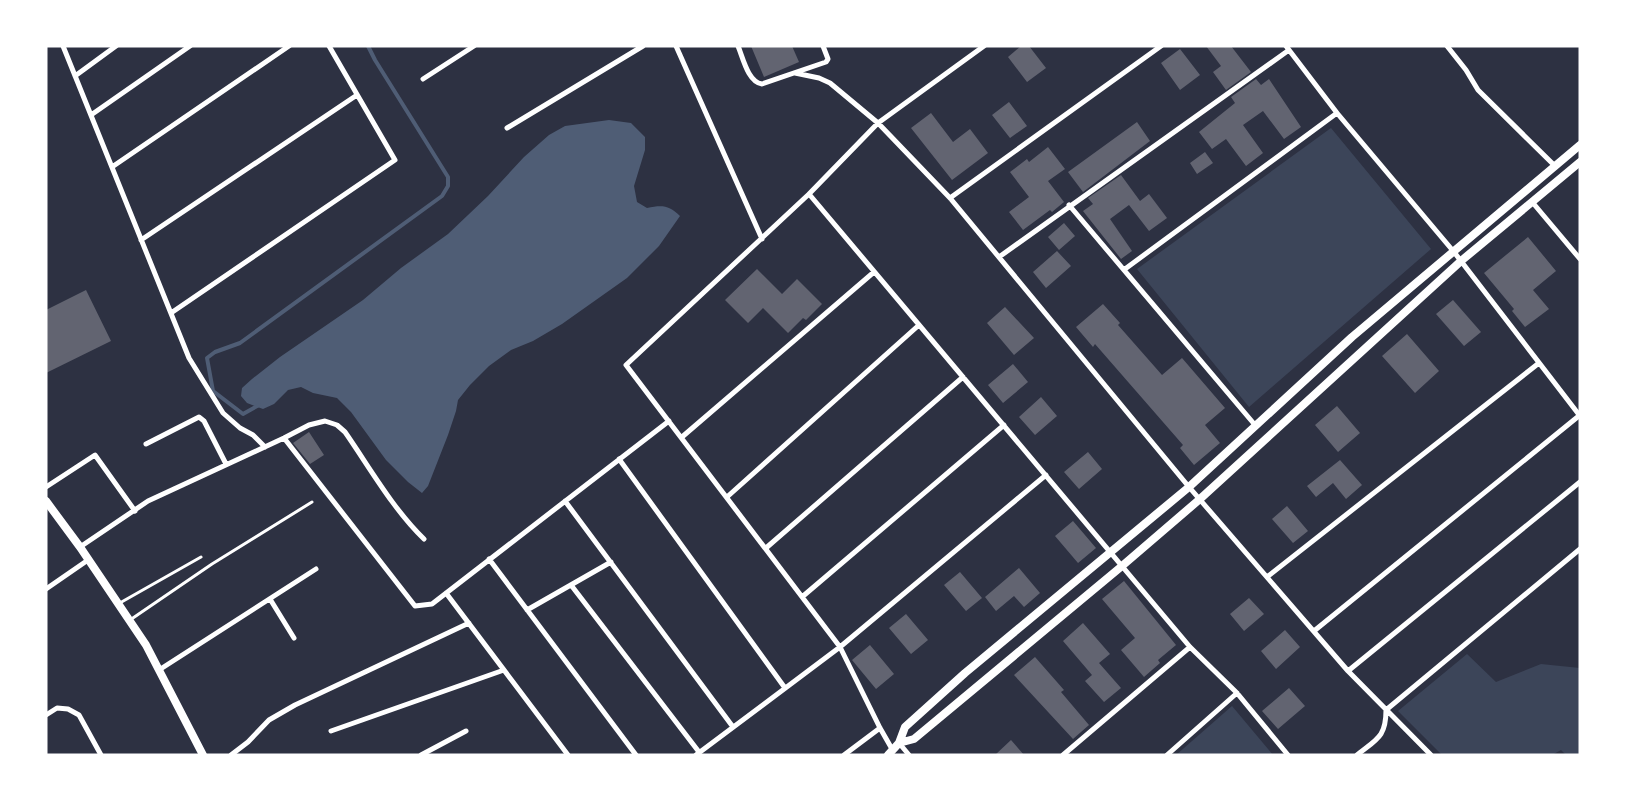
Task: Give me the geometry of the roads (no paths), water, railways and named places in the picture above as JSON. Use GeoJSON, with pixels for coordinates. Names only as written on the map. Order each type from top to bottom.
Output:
{"type":"FeatureCollection","features":[{"type":"Feature","properties":{"kind":"street"},"geometry":{"type":"LineString","coordinates":[[63,46],[189,358],[222,413],[240,428],[253,435],[265,447]]}},
{"type":"Feature","properties":{"kind":"street"},"geometry":{"type":"LineString","coordinates":[[74,76],[116,46]]}},
{"type":"Feature","properties":{"kind":"street"},"geometry":{"type":"LineString","coordinates":[[91,115],[190,46]]}},
{"type":"Feature","properties":{"kind":"street"},"geometry":{"type":"LineString","coordinates":[[112,167],[289,46]]}},
{"type":"Feature","properties":{"kind":"street"},"geometry":{"type":"LineString","coordinates":[[171,313],[395,160],[329,46]]}},
{"type":"Feature","properties":{"kind":"street"},"geometry":{"type":"LineString","coordinates":[[423,79],[474,46]]}},
{"type":"Feature","properties":{"kind":"street"},"geometry":{"type":"LineString","coordinates":[[507,128],[643,46]]}},
{"type":"Feature","properties":{"kind":"street"},"geometry":{"type":"LineString","coordinates":[[676,46],[762,239]]}},
{"type":"Feature","properties":{"kind":"street"},"geometry":{"type":"LineString","coordinates":[[738,46],[752,79],[757,84],[762,84],[826,62],[828,59],[823,46]]}},
{"type":"Feature","properties":{"kind":"street"},"geometry":{"type":"LineString","coordinates":[[909,755],[893,749],[880,728],[840,647],[626,364],[762,239],[878,123],[984,46]]}},
{"type":"Feature","properties":{"kind":"street"},"geometry":{"type":"LineString","coordinates":[[950,198],[1161,46]]}},
{"type":"Feature","properties":{"kind":"street"},"geometry":{"type":"LineString","coordinates":[[1447,46],[1466,70],[1478,90],[1555,166]]}},
{"type":"Feature","properties":{"kind":"street"},"geometry":{"type":"LineString","coordinates":[[999,257],[1288,48],[1337,113],[1454,252],[1580,416],[1314,631]]}},
{"type":"Feature","properties":{"kind":"street"},"geometry":{"type":"LineString","coordinates":[[795,73],[819,78],[830,83],[878,123],[950,198],[1189,487],[1348,671],[1431,755]]}},
{"type":"Feature","properties":{"kind":"street"},"geometry":{"type":"LineString","coordinates":[[141,240],[357,95]]}},
{"type":"Feature","properties":{"kind":"street"},"geometry":{"type":"LineString","coordinates":[[1125,269],[1337,113]]}},
{"type":"Feature","properties":{"kind":"street"},"geometry":{"type":"LineString","coordinates":[[893,749],[905,727],[965,673],[1189,487],[1352,337],[1580,145]]}},
{"type":"Feature","properties":{"kind":"street"},"geometry":{"type":"LineString","coordinates":[[893,749],[914,740],[1122,566],[1200,499],[1461,261],[1580,162]]}},
{"type":"Feature","properties":{"kind":"street"},"geometry":{"type":"LineString","coordinates":[[809,194],[1190,647],[1237,693],[1288,755]]}},
{"type":"Feature","properties":{"kind":"street"},"geometry":{"type":"LineString","coordinates":[[1533,203],[1580,259]]}},
{"type":"Feature","properties":{"kind":"street"},"geometry":{"type":"LineString","coordinates":[[1069,205],[1255,425]]}},
{"type":"Feature","properties":{"kind":"street"},"geometry":{"type":"LineString","coordinates":[[682,438],[874,272]]}},
{"type":"Feature","properties":{"kind":"street"},"geometry":{"type":"LineString","coordinates":[[727,497],[919,325]]}},
{"type":"Feature","properties":{"kind":"street"},"geometry":{"type":"LineString","coordinates":[[1267,577],[1539,363]]}},
{"type":"Feature","properties":{"kind":"street"},"geometry":{"type":"LineString","coordinates":[[766,548],[963,377]]}},
{"type":"Feature","properties":{"kind":"street"},"geometry":{"type":"LineString","coordinates":[[146,444],[199,417],[204,421],[226,464]]}},
{"type":"Feature","properties":{"kind":"street"},"geometry":{"type":"LineString","coordinates":[[80,547],[148,501],[310,425],[325,421],[337,425],[345,432],[396,506],[414,530],[424,539]]}},
{"type":"Feature","properties":{"kind":"street"},"geometry":{"type":"LineString","coordinates":[[284,438],[415,606],[432,604],[669,421]]}},
{"type":"Feature","properties":{"kind":"street"},"geometry":{"type":"LineString","coordinates":[[802,597],[1004,425]]}},
{"type":"Feature","properties":{"kind":"street"},"geometry":{"type":"LineString","coordinates":[[46,487],[96,455],[135,511]]}},
{"type":"Feature","properties":{"kind":"street"},"geometry":{"type":"LineString","coordinates":[[619,459],[786,688]]}},
{"type":"Feature","properties":{"kind":"street"},"geometry":{"type":"LineString","coordinates":[[571,585],[697,753],[840,647],[1046,475]]}},
{"type":"Feature","properties":{"kind":"street"},"geometry":{"type":"LineString","coordinates":[[1348,671],[1580,482]]}},
{"type":"Feature","properties":{"kind":"street"},"geometry":{"type":"LineString","coordinates":[[46,501],[130,621],[160,670],[203,755]]}},
{"type":"Feature","properties":{"kind":"street"},"geometry":{"type":"LineString","coordinates":[[565,501],[732,727]]}},
{"type":"Feature","properties":{"kind":"street"},"geometry":{"type":"LineString","coordinates":[[1357,755],[1378,739],[1384,731],[1386,710],[1580,549]]}},
{"type":"Feature","properties":{"kind":"street"},"geometry":{"type":"LineString","coordinates":[[489,559],[636,755]]}},
{"type":"Feature","properties":{"kind":"street"},"geometry":{"type":"LineString","coordinates":[[46,590],[88,560]]}},
{"type":"Feature","properties":{"kind":"street"},"geometry":{"type":"LineString","coordinates":[[527,610],[611,562]]}},
{"type":"Feature","properties":{"kind":"street"},"geometry":{"type":"LineString","coordinates":[[160,670],[316,569]]}},
{"type":"Feature","properties":{"kind":"street"},"geometry":{"type":"LineString","coordinates":[[446,593],[568,755]]}},
{"type":"Feature","properties":{"kind":"street"},"geometry":{"type":"LineString","coordinates":[[270,599],[294,638]]}},
{"type":"Feature","properties":{"kind":"street"},"geometry":{"type":"LineString","coordinates":[[231,755],[248,742],[269,720],[295,705],[469,623]]}},
{"type":"Feature","properties":{"kind":"street"},"geometry":{"type":"LineString","coordinates":[[1063,755],[1190,647]]}},
{"type":"Feature","properties":{"kind":"street"},"geometry":{"type":"LineString","coordinates":[[332,731],[504,670]]}},
{"type":"Feature","properties":{"kind":"street"},"geometry":{"type":"LineString","coordinates":[[1166,755],[1237,693]]}},
{"type":"Feature","properties":{"kind":"street"},"geometry":{"type":"LineString","coordinates":[[46,715],[57,708],[68,709],[79,715],[101,755]]}},
{"type":"Feature","properties":{"kind":"street"},"geometry":{"type":"LineString","coordinates":[[844,755],[880,728]]}},
{"type":"Feature","properties":{"kind":"street"},"geometry":{"type":"LineString","coordinates":[[421,755],[466,731]]}},
{"type":"Feature","properties":{"kind":"lane"},"geometry":{"type":"LineString","coordinates":[[130,621],[212,564],[312,502]]}},
{"type":"Feature","properties":{"kind":"lane"},"geometry":{"type":"LineString","coordinates":[[118,604],[201,557]]}},
{"type":"Feature","properties":{"kind":"waterway"},"geometry":{"type":"LineString","coordinates":[[259,405],[243,414],[213,391],[207,358],[215,352],[240,343],[442,196],[448,186],[448,177],[368,46]]}}]}
